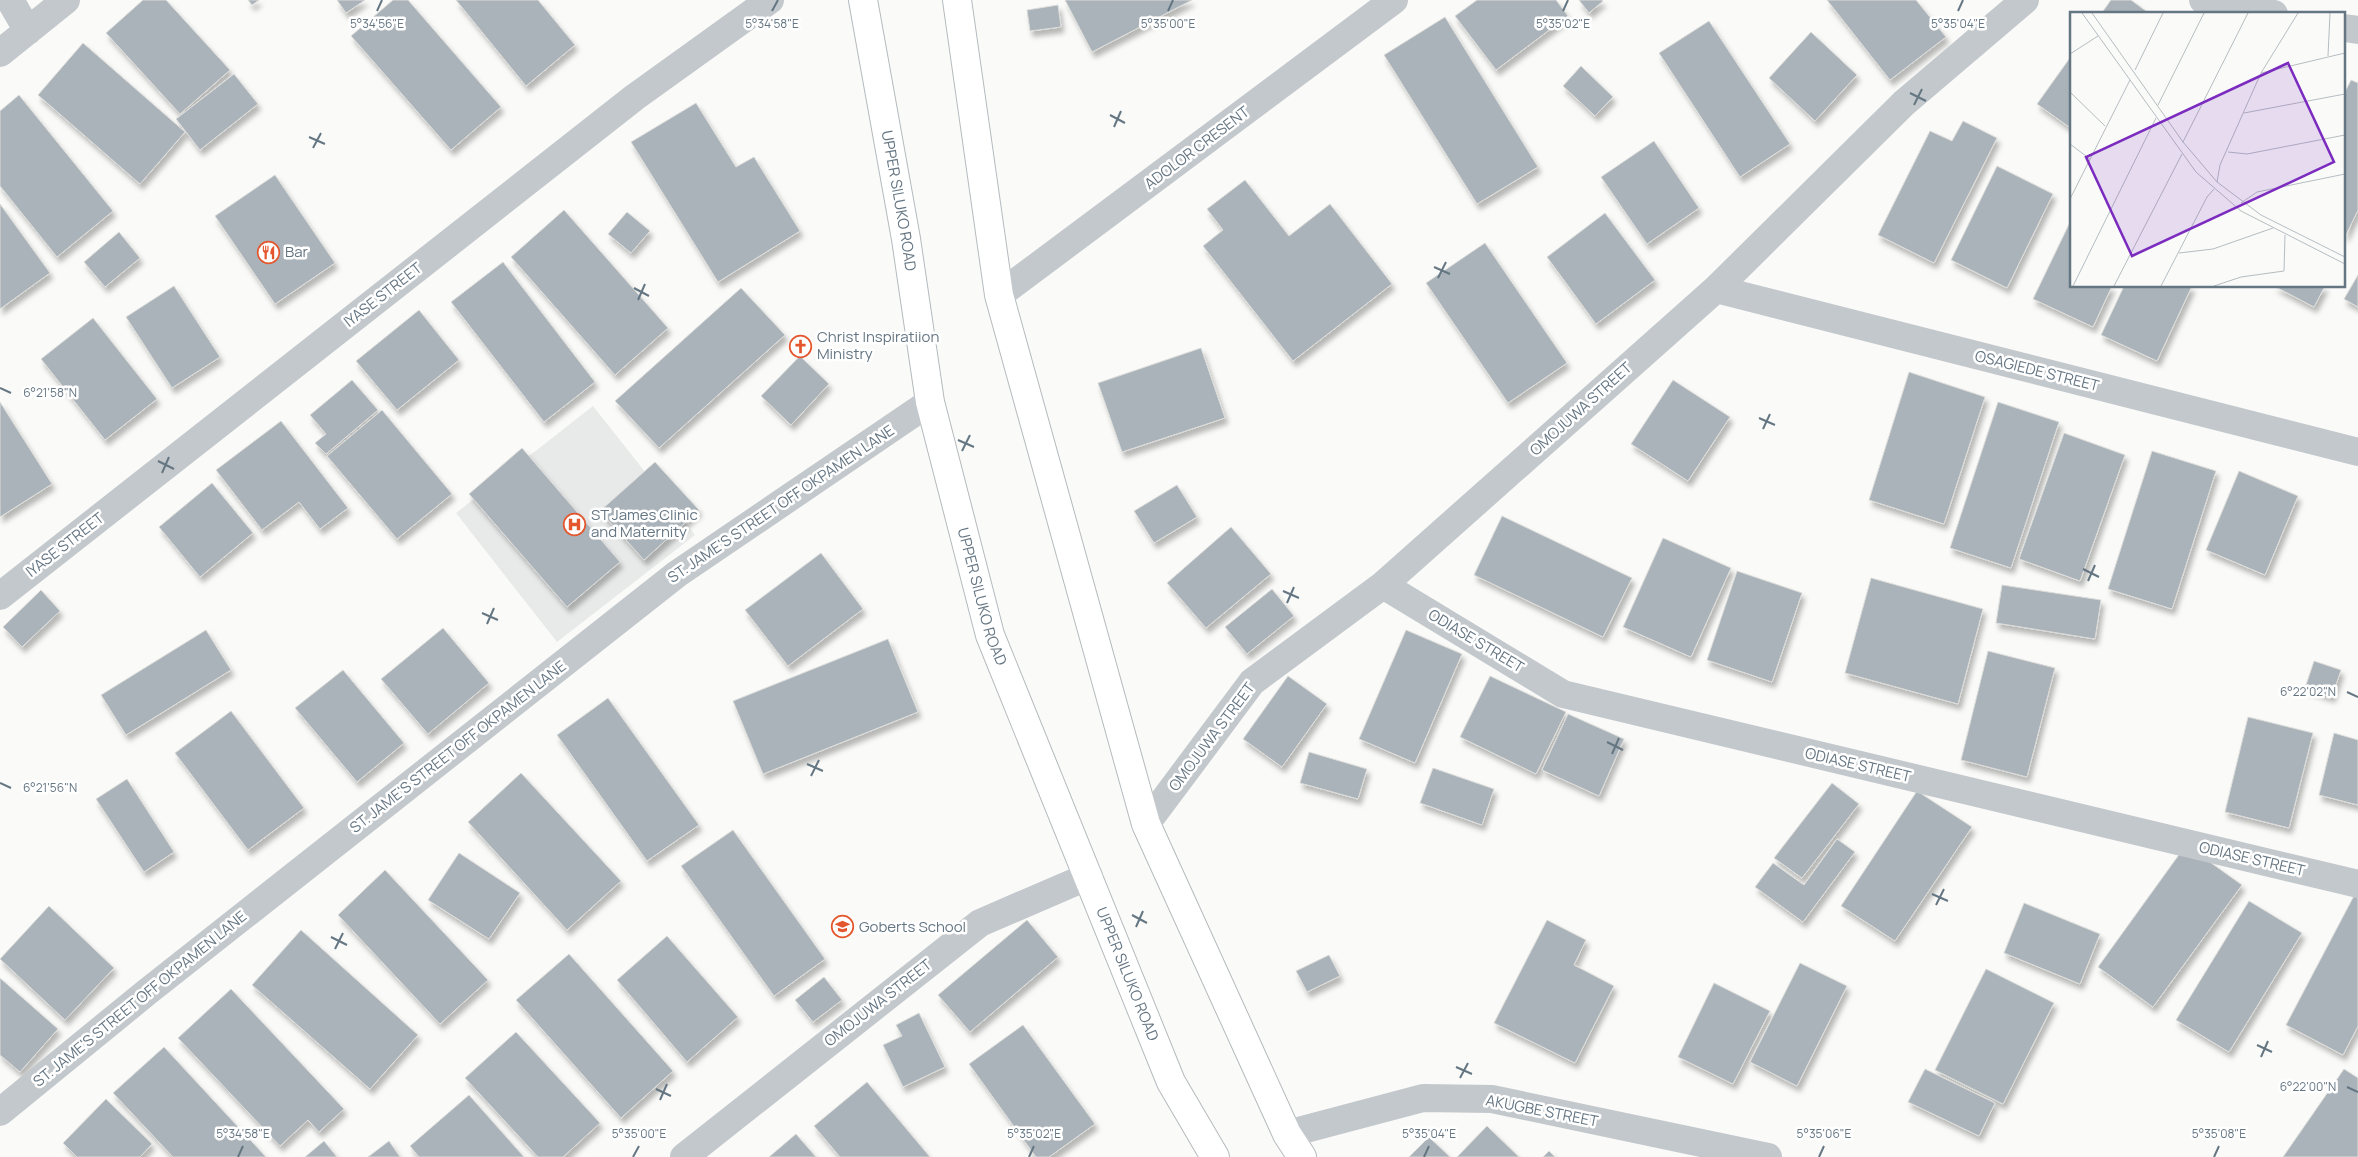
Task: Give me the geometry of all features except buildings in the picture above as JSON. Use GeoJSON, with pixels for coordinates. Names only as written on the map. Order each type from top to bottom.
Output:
{"type":"FeatureCollection","features":[{"type":"Feature","properties":{"kind":"main road","name":"UPPER SILUKO ROAD"},"geometry":{"type":"LineString","coordinates":[[863,0],[906,239],[930,402],[990,635],[1171,1082],[1215,1157]]}},
{"type":"Feature","properties":{"kind":"main road"},"geometry":{"type":"LineString","coordinates":[[957,0],[1000,295],[1146,824],[1287,1134],[1302,1157]]}},
{"type":"Feature","properties":{"kind":"street"},"geometry":{"type":"LineString","coordinates":[[10,0],[28,30]]}},
{"type":"Feature","properties":{"kind":"street"},"geometry":{"type":"LineString","coordinates":[[0,53],[66,0]]}},
{"type":"Feature","properties":{"kind":"street","name":"IYASE STREET"},"geometry":{"type":"LineString","coordinates":[[0,596],[635,97],[770,0]]}},
{"type":"Feature","properties":{"kind":"street","name":"ADOLOR CRESENT"},"geometry":{"type":"LineString","coordinates":[[1000,295],[1394,0]]}},
{"type":"Feature","properties":{"kind":"street","name":"OMOJUWA STREET"},"geometry":{"type":"LineString","coordinates":[[1146,824],[1252,682],[1383,585],[1716,289],[1904,103],[2025,0]]}},
{"type":"Feature","properties":{"kind":"street"},"geometry":{"type":"LineString","coordinates":[[2203,0],[2264,12]]}},
{"type":"Feature","properties":{"kind":"street","name":"OSAGIEDE STREET"},"geometry":{"type":"LineString","coordinates":[[1716,289],[2358,452]]}},
{"type":"Feature","properties":{"kind":"street","name":"ST. JAME'S STREET OFF OKPAMEN LANE"},"geometry":{"type":"LineString","coordinates":[[0,1112],[147,992],[677,574],[930,402]]}},
{"type":"Feature","properties":{"kind":"street","name":"ODIASE STREET"},"geometry":{"type":"LineString","coordinates":[[1383,585],[1563,694],[2358,884]]}},
{"type":"Feature","properties":{"kind":"street","name":"OMOJUWA STREET"},"geometry":{"type":"LineString","coordinates":[[684,1157],[980,923],[1089,876]]}},
{"type":"Feature","properties":{"kind":"street","name":"AKUGBE STREET"},"geometry":{"type":"LineString","coordinates":[[1287,1134],[1423,1098],[1492,1099],[1768,1157]]}},
{"type":"Feature","properties":{"kind":"shaded area","name":"ST James Clinic and Maternity"},"geometry":{"type":"Polygon","coordinates":[[[593,406],[695,535],[557,642],[456,513],[593,406]]]}},
{"type":"Feature","properties":{"kind":"place","name":"Bar"},"geometry":{"type":"Point","coordinates":[269,252]}},
{"type":"Feature","properties":{"kind":"place","name":"Christ Inspiratiion Ministry"},"geometry":{"type":"Point","coordinates":[801,346]}},
{"type":"Feature","properties":{"kind":"place","name":"ST James Clinic and Maternity"},"geometry":{"type":"Point","coordinates":[575,524]}},
{"type":"Feature","properties":{"kind":"place","name":"Goberts School"},"geometry":{"type":"Point","coordinates":[843,927]}}]}
